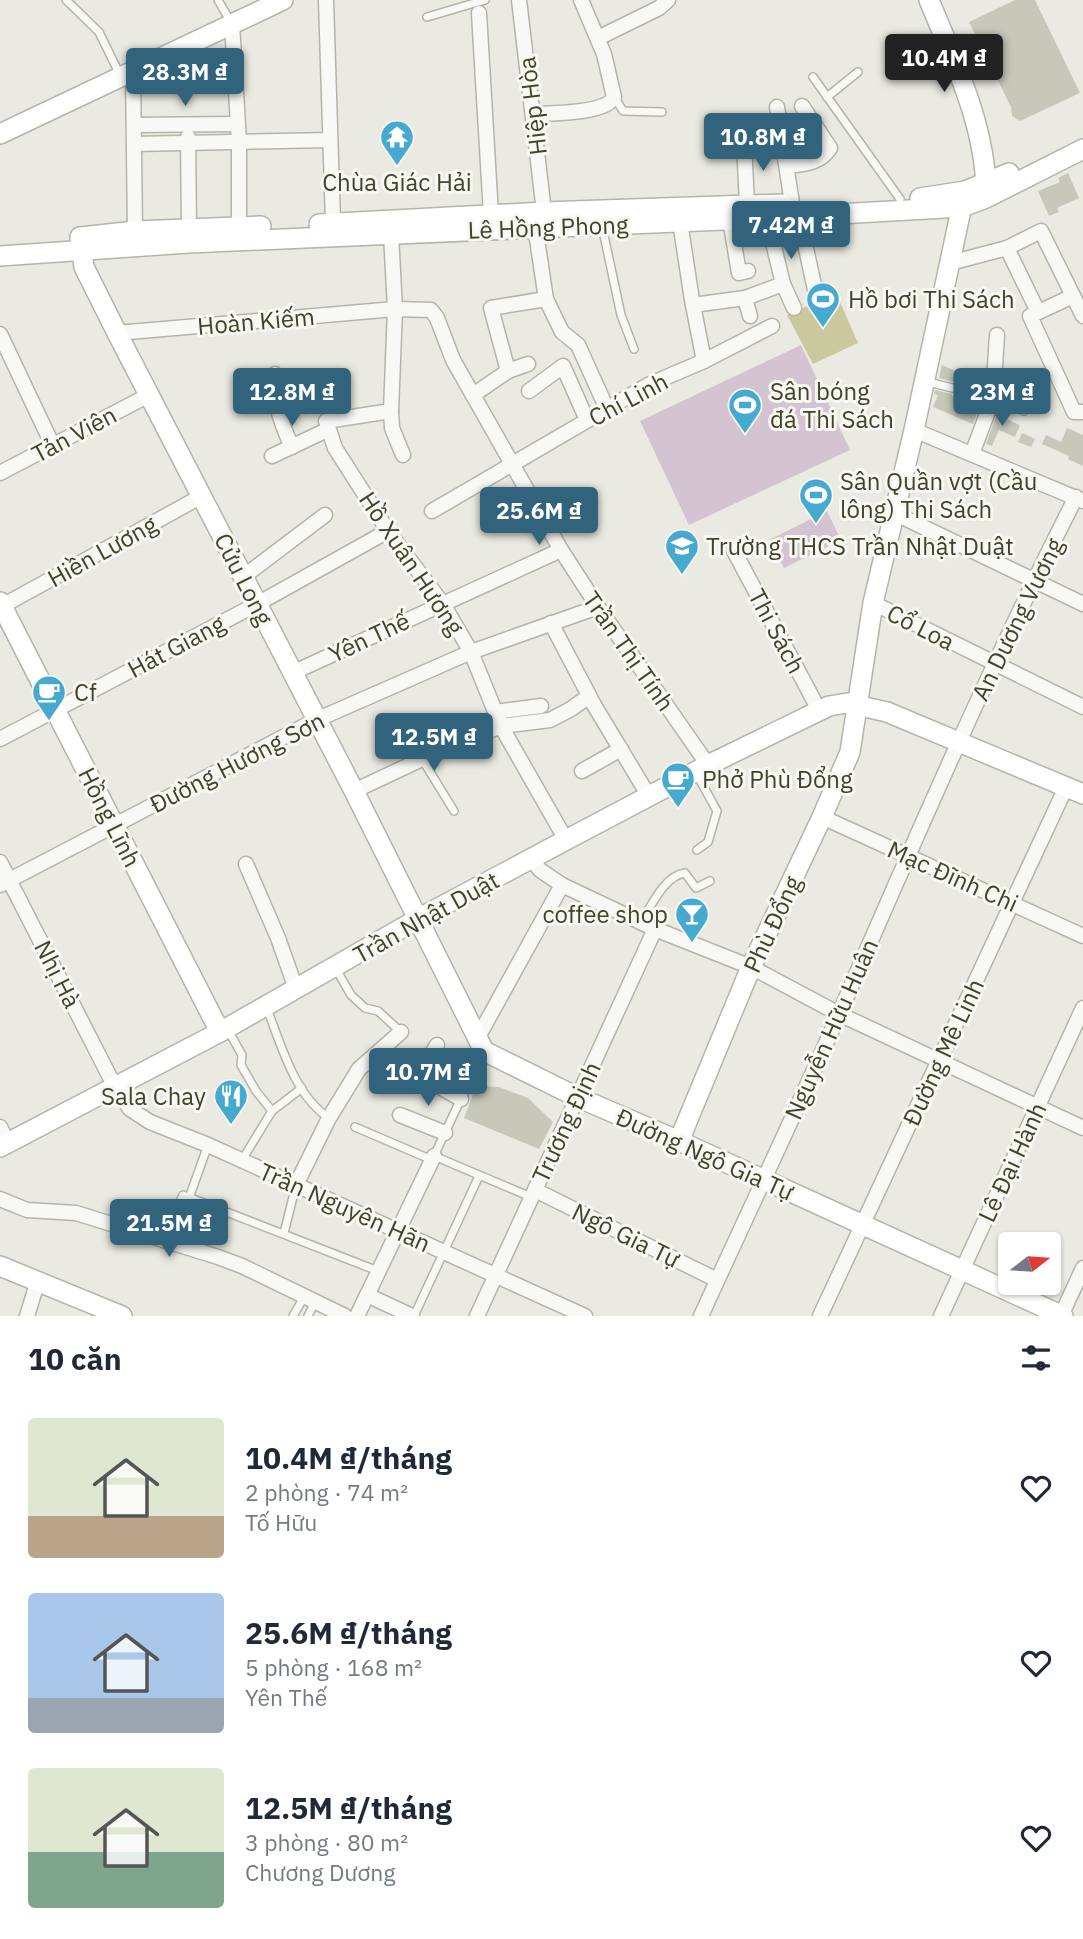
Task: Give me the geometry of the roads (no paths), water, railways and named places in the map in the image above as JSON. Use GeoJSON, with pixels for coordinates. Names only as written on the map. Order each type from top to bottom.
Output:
{"type":"FeatureCollection","features":[{"type":"Feature","properties":{"kind":"street"},"geometry":{"type":"LineString","coordinates":[[0,134],[283,0]]}},
{"type":"Feature","properties":{"kind":"street"},"geometry":{"type":"LineString","coordinates":[[326,0],[330,140],[339,227]]}},
{"type":"Feature","properties":{"kind":"street"},"geometry":{"type":"LineString","coordinates":[[534,114],[597,109],[609,105],[614,97],[612,81],[598,38],[581,0]]}},
{"type":"Feature","properties":{"kind":"street"},"geometry":{"type":"LineString","coordinates":[[598,38],[659,8],[668,0]]}},
{"type":"Feature","properties":{"kind":"street"},"geometry":{"type":"LineString","coordinates":[[929,0],[972,113],[983,151],[986,190]]}},
{"type":"Feature","properties":{"kind":"street","name":"Hiệp Hòa"},"geometry":{"type":"LineString","coordinates":[[521,1],[534,114],[546,299],[562,332],[578,345],[607,409]]}},
{"type":"Feature","properties":{"kind":"street"},"geometry":{"type":"LineString","coordinates":[[482,7],[491,215]]}},
{"type":"Feature","properties":{"kind":"street"},"geometry":{"type":"LineString","coordinates":[[232,24],[239,142],[239,227]]}},
{"type":"Feature","properties":{"kind":"street"},"geometry":{"type":"LineString","coordinates":[[127,74],[134,125],[135,231]]}},
{"type":"Feature","properties":{"kind":"street"},"geometry":{"type":"LineString","coordinates":[[787,166],[814,162],[826,155],[830,148],[802,106]]}},
{"type":"Feature","properties":{"kind":"street"},"geometry":{"type":"LineString","coordinates":[[777,107],[796,210],[817,299]]}},
{"type":"Feature","properties":{"kind":"street"},"geometry":{"type":"LineString","coordinates":[[134,125],[237,124]]}},
{"type":"Feature","properties":{"kind":"street"},"geometry":{"type":"LineString","coordinates":[[187,126],[189,229]]}},
{"type":"Feature","properties":{"kind":"street","name":"Lê Hồng Phong"},"geometry":{"type":"LineString","coordinates":[[986,190],[1083,137]]}},
{"type":"Feature","properties":{"kind":"street"},"geometry":{"type":"LineString","coordinates":[[134,144],[188,145],[330,140]]}},
{"type":"Feature","properties":{"kind":"street"},"geometry":{"type":"LineString","coordinates":[[744,142],[747,205]]}},
{"type":"Feature","properties":{"kind":"street","name":"Lê Hồng Phong"},"geometry":{"type":"LineString","coordinates":[[0,256],[135,231],[239,227],[391,228],[747,205],[796,210],[964,199],[1083,149]]}},
{"type":"Feature","properties":{"kind":"street","name":"Lê Hồng Phong"},"geometry":{"type":"LineString","coordinates":[[391,228],[491,215],[602,225],[767,218],[796,210],[900,199],[964,199]]}},
{"type":"Feature","properties":{"kind":"street","name":"Phù Đổng"},"geometry":{"type":"LineString","coordinates":[[678,1141],[751,967],[850,752],[873,603],[964,199]]}},
{"type":"Feature","properties":{"kind":"street"},"geometry":{"type":"LineString","coordinates":[[767,218],[783,284],[794,308]]}},
{"type":"Feature","properties":{"kind":"street"},"geometry":{"type":"LineString","coordinates":[[730,219],[739,273],[748,271]]}},
{"type":"Feature","properties":{"kind":"street"},"geometry":{"type":"LineString","coordinates":[[680,222],[704,361]]}},
{"type":"Feature","properties":{"kind":"street","name":"Lê Hồng Phong"},"geometry":{"type":"LineString","coordinates":[[0,244],[80,243],[339,227]]}},
{"type":"Feature","properties":{"kind":"street"},"geometry":{"type":"LineString","coordinates":[[391,228],[395,309],[391,411],[392,428],[403,455]]}},
{"type":"Feature","properties":{"kind":"street"},"geometry":{"type":"LineString","coordinates":[[950,263],[1007,248],[1041,231],[1083,316]]}},
{"type":"Feature","properties":{"kind":"street","name":"Cửu Long"},"geometry":{"type":"LineString","coordinates":[[80,243],[84,267],[354,791],[416,920]]}},
{"type":"Feature","properties":{"kind":"street"},"geometry":{"type":"LineString","coordinates":[[1007,248],[1038,312]]}},
{"type":"Feature","properties":{"kind":"street"},"geometry":{"type":"LineString","coordinates":[[693,305],[745,298],[783,284]]}},
{"type":"Feature","properties":{"kind":"street"},"geometry":{"type":"LineString","coordinates":[[1073,296],[1030,316],[1074,412],[1083,412]]}},
{"type":"Feature","properties":{"kind":"street"},"geometry":{"type":"LineString","coordinates":[[745,298],[750,316]]}},
{"type":"Feature","properties":{"kind":"street"},"geometry":{"type":"LineString","coordinates":[[508,372],[491,308],[546,299]]}},
{"type":"Feature","properties":{"kind":"street","name":"Trần Thị Tính"},"geometry":{"type":"LineString","coordinates":[[395,309],[427,308],[435,313],[448,351],[561,550],[702,769]]}},
{"type":"Feature","properties":{"kind":"street","name":"Hoàn Kiếm"},"geometry":{"type":"LineString","coordinates":[[117,333],[395,309]]}},
{"type":"Feature","properties":{"kind":"street","name":"Chí Linh"},"geometry":{"type":"LineString","coordinates":[[432,511],[648,385],[772,327]]}},
{"type":"Feature","properties":{"kind":"street"},"geometry":{"type":"LineString","coordinates":[[0,334],[52,444]]}},
{"type":"Feature","properties":{"kind":"street"},"geometry":{"type":"LineString","coordinates":[[972,454],[993,398],[998,335]]}},
{"type":"Feature","properties":{"kind":"street"},"geometry":{"type":"LineString","coordinates":[[473,395],[508,372],[528,364]]}},
{"type":"Feature","properties":{"kind":"street"},"geometry":{"type":"LineString","coordinates":[[529,391],[563,366],[587,420]]}},
{"type":"Feature","properties":{"kind":"street"},"geometry":{"type":"LineString","coordinates":[[275,374],[276,403],[292,447]]}},
{"type":"Feature","properties":{"kind":"street","name":"Tản Viên"},"geometry":{"type":"LineString","coordinates":[[0,473],[149,395]]}},
{"type":"Feature","properties":{"kind":"street"},"geometry":{"type":"LineString","coordinates":[[272,456],[327,430],[326,421],[391,411]]}},
{"type":"Feature","properties":{"kind":"street","name":"Hồ Xuân Hương"},"geometry":{"type":"LineString","coordinates":[[327,430],[335,448],[388,531],[443,604],[471,652],[498,719],[566,840]]}},
{"type":"Feature","properties":{"kind":"street"},"geometry":{"type":"LineString","coordinates":[[914,430],[1080,499]]}},
{"type":"Feature","properties":{"kind":"street","name":"Hiền Lương"},"geometry":{"type":"LineString","coordinates":[[1,604],[202,496]]}},
{"type":"Feature","properties":{"kind":"street","name":"An Dương Vương"},"geometry":{"type":"LineString","coordinates":[[958,741],[1034,579],[1080,499]]}},
{"type":"Feature","properties":{"kind":"street"},"geometry":{"type":"LineString","coordinates":[[894,513],[1083,604]]}},
{"type":"Feature","properties":{"kind":"street"},"geometry":{"type":"LineString","coordinates":[[243,577],[325,515]]}},
{"type":"Feature","properties":{"kind":"street","name":"Hát Giang"},"geometry":{"type":"LineString","coordinates":[[0,740],[257,604],[388,531]]}},
{"type":"Feature","properties":{"kind":"street","name":"Yên Thế"},"geometry":{"type":"LineString","coordinates":[[292,673],[561,550]]}},
{"type":"Feature","properties":{"kind":"street","name":"Thi Sách"},"geometry":{"type":"LineString","coordinates":[[734,551],[819,710]]}},
{"type":"Feature","properties":{"kind":"street","name":"Cổ Loa"},"geometry":{"type":"LineString","coordinates":[[873,603],[1083,706]]}},
{"type":"Feature","properties":{"kind":"street","name":"Hồng Lĩnh"},"geometry":{"type":"LineString","coordinates":[[1,604],[114,825],[224,1030]]}},
{"type":"Feature","properties":{"kind":"street","name":"Đường Hương Sơn"},"geometry":{"type":"LineString","coordinates":[[5,882],[316,720],[471,652],[598,607]]}},
{"type":"Feature","properties":{"kind":"street"},"geometry":{"type":"LineString","coordinates":[[551,623],[589,696],[650,798]]}},
{"type":"Feature","properties":{"kind":"street"},"geometry":{"type":"LineString","coordinates":[[498,719],[550,720],[589,696]]}},
{"type":"Feature","properties":{"kind":"street","name":"Trần Nhật Duật"},"geometry":{"type":"LineString","coordinates":[[3,1139],[116,1087],[224,1030],[416,920],[702,769],[819,710],[838,704],[858,704]]}},
{"type":"Feature","properties":{"kind":"street"},"geometry":{"type":"LineString","coordinates":[[858,704],[887,712],[1074,791]]}},
{"type":"Feature","properties":{"kind":"street"},"geometry":{"type":"LineString","coordinates":[[354,791],[498,719],[541,706]]}},
{"type":"Feature","properties":{"kind":"street","name":"Nguyễn Hữu Huân"},"geometry":{"type":"LineString","coordinates":[[701,1316],[839,1014],[958,741]]}},
{"type":"Feature","properties":{"kind":"street"},"geometry":{"type":"LineString","coordinates":[[582,771],[621,749]]}},
{"type":"Feature","properties":{"kind":"street","name":"Đường Mê Linh"},"geometry":{"type":"LineString","coordinates":[[820,1316],[1012,903],[1074,791]]}},
{"type":"Feature","properties":{"kind":"street","name":"Mạc Đĩnh Chi"},"geometry":{"type":"LineString","coordinates":[[822,817],[1083,936]]}},
{"type":"Feature","properties":{"kind":"street"},"geometry":{"type":"LineString","coordinates":[[532,860],[540,870],[562,885],[655,929],[751,967],[839,1014],[1083,1128]]}},
{"type":"Feature","properties":{"kind":"street","name":"Nhị Hà"},"geometry":{"type":"LineString","coordinates":[[0,862],[5,882],[116,1087]]}},
{"type":"Feature","properties":{"kind":"street"},"geometry":{"type":"LineString","coordinates":[[246,864],[278,938],[296,989]]}},
{"type":"Feature","properties":{"kind":"street"},"geometry":{"type":"LineString","coordinates":[[480,1045],[562,885]]}},
{"type":"Feature","properties":{"kind":"street"},"geometry":{"type":"LineString","coordinates":[[416,920],[480,1045]]}},
{"type":"Feature","properties":{"kind":"street","name":"Trương Định"},"geometry":{"type":"LineString","coordinates":[[477,1316],[655,929]]}},
{"type":"Feature","properties":{"kind":"street","name":"Lê Đại Hành"},"geometry":{"type":"LineString","coordinates":[[941,1316],[1083,1008]]}},
{"type":"Feature","properties":{"kind":"street"},"geometry":{"type":"LineString","coordinates":[[296,1185],[329,1118],[359,1069],[401,1032]]}},
{"type":"Feature","properties":{"kind":"street"},"geometry":{"type":"LineString","coordinates":[[437,1045],[419,1075],[461,1099]]}},
{"type":"Feature","properties":{"kind":"street","name":"Đường Ngô Gia Tự"},"geometry":{"type":"LineString","coordinates":[[480,1045],[577,1097],[1062,1316]]}},
{"type":"Feature","properties":{"kind":"street"},"geometry":{"type":"LineString","coordinates":[[436,1085],[448,1068]]}},
{"type":"Feature","properties":{"kind":"street","name":"Trần Nguyên Hãn"},"geometry":{"type":"LineString","coordinates":[[116,1087],[130,1109],[140,1117],[242,1160],[585,1316]]}},
{"type":"Feature","properties":{"kind":"street"},"geometry":{"type":"LineString","coordinates":[[400,1115],[445,1133]]}},
{"type":"Feature","properties":{"kind":"street"},"geometry":{"type":"LineString","coordinates":[[357,1316],[433,1158]]}},
{"type":"Feature","properties":{"kind":"street","name":"Ngô Gia Tự"},"geometry":{"type":"LineString","coordinates":[[533,1194],[717,1280]]}},
{"type":"Feature","properties":{"kind":"street"},"geometry":{"type":"LineString","coordinates":[[0,1199],[27,1210],[76,1213],[164,1239],[242,1266],[345,1316]]}},
{"type":"Feature","properties":{"kind":"street"},"geometry":{"type":"LineString","coordinates":[[0,1266],[100,1316]]}},
{"type":"Feature","properties":{"kind":"street"},"geometry":{"type":"LineString","coordinates":[[1062,1316],[1083,1268]]}},
{"type":"Feature","properties":{"kind":"street"},"geometry":{"type":"LineString","coordinates":[[0,1274],[122,1316]]}},
{"type":"Feature","properties":{"kind":"street"},"geometry":{"type":"LineString","coordinates":[[27,1316],[36,1285]]}},
{"type":"Feature","properties":{"kind":"street"},"geometry":{"type":"LineString","coordinates":[[367,1295],[413,1316]]}},
{"type":"Feature","properties":{"kind":"lane"},"geometry":{"type":"LineString","coordinates":[[66,0],[99,32],[127,74]]}},
{"type":"Feature","properties":{"kind":"lane"},"geometry":{"type":"LineString","coordinates":[[218,0],[232,24]]}},
{"type":"Feature","properties":{"kind":"lane"},"geometry":{"type":"LineString","coordinates":[[427,18],[482,7]]}},
{"type":"Feature","properties":{"kind":"lane"},"geometry":{"type":"LineString","coordinates":[[827,97],[858,72]]}},
{"type":"Feature","properties":{"kind":"lane"},"geometry":{"type":"LineString","coordinates":[[813,77],[900,199]]}},
{"type":"Feature","properties":{"kind":"lane"},"geometry":{"type":"LineString","coordinates":[[614,97],[623,111],[662,112]]}},
{"type":"Feature","properties":{"kind":"lane"},"geometry":{"type":"LineString","coordinates":[[602,225],[621,315],[634,349]]}},
{"type":"Feature","properties":{"kind":"lane"},"geometry":{"type":"LineString","coordinates":[[924,381],[993,398],[1024,411]]}},
{"type":"Feature","properties":{"kind":"lane"},"geometry":{"type":"LineString","coordinates":[[422,759],[454,811]]}},
{"type":"Feature","properties":{"kind":"lane"},"geometry":{"type":"LineString","coordinates":[[697,850],[708,842],[717,811],[702,769]]}},
{"type":"Feature","properties":{"kind":"lane"},"geometry":{"type":"LineString","coordinates":[[641,922],[676,874],[685,873],[696,888],[710,881]]}},
{"type":"Feature","properties":{"kind":"lane"},"geometry":{"type":"LineString","coordinates":[[334,967],[351,995],[365,1008],[378,1011],[401,1032]]}},
{"type":"Feature","properties":{"kind":"lane"},"geometry":{"type":"LineString","coordinates":[[266,1006],[302,1088],[329,1118]]}},
{"type":"Feature","properties":{"kind":"lane"},"geometry":{"type":"LineString","coordinates":[[224,1030],[242,1055],[241,1065],[256,1091],[272,1111]]}},
{"type":"Feature","properties":{"kind":"lane"},"geometry":{"type":"LineString","coordinates":[[433,1158],[461,1099],[480,1045]]}},
{"type":"Feature","properties":{"kind":"lane"},"geometry":{"type":"LineString","coordinates":[[242,1160],[272,1111],[302,1088]]}},
{"type":"Feature","properties":{"kind":"lane"},"geometry":{"type":"LineString","coordinates":[[355,1128],[533,1194]]}},
{"type":"Feature","properties":{"kind":"lane"},"geometry":{"type":"LineString","coordinates":[[189,1198],[208,1145]]}},
{"type":"Feature","properties":{"kind":"lane"},"geometry":{"type":"LineString","coordinates":[[413,1316],[479,1176]]}},
{"type":"Feature","properties":{"kind":"lane"},"geometry":{"type":"LineString","coordinates":[[284,1233],[296,1185]]}},
{"type":"Feature","properties":{"kind":"lane"},"geometry":{"type":"LineString","coordinates":[[164,1239],[183,1195],[379,1271]]}},
{"type":"Feature","properties":{"kind":"lane"},"geometry":{"type":"LineString","coordinates":[[293,1316],[310,1299]]}},
{"type":"Feature","properties":{"kind":"lane"},"geometry":{"type":"LineString","coordinates":[[308,1316],[310,1299]]}},
{"type":"Feature","properties":{"kind":"place","name":"Chùa Giác Hải"},"geometry":{"type":"Point","coordinates":[397,167]}},
{"type":"Feature","properties":{"kind":"place","name":"Hồ bơi Thi Sách"},"geometry":{"type":"Point","coordinates":[823,329]}},
{"type":"Feature","properties":{"kind":"place","name":"Sân bóng đá Thi Sách"},"geometry":{"type":"Point","coordinates":[745,435]}},
{"type":"Feature","properties":{"kind":"place","name":"Sân Quần vợt (Cầu lông) Thi Sách"},"geometry":{"type":"Point","coordinates":[816,525]}},
{"type":"Feature","properties":{"kind":"place","name":"Trường THCS Trần Nhật Duật"},"geometry":{"type":"Point","coordinates":[682,576]}},
{"type":"Feature","properties":{"kind":"place","name":"Cf"},"geometry":{"type":"Point","coordinates":[49,722]}},
{"type":"Feature","properties":{"kind":"place","name":"Phở Phù Đổng"},"geometry":{"type":"Point","coordinates":[678,809]}},
{"type":"Feature","properties":{"kind":"place","name":"coffee shop"},"geometry":{"type":"Point","coordinates":[692,944]}},
{"type":"Feature","properties":{"kind":"place","name":"Sala Chay"},"geometry":{"type":"Point","coordinates":[231,1126]}}]}
